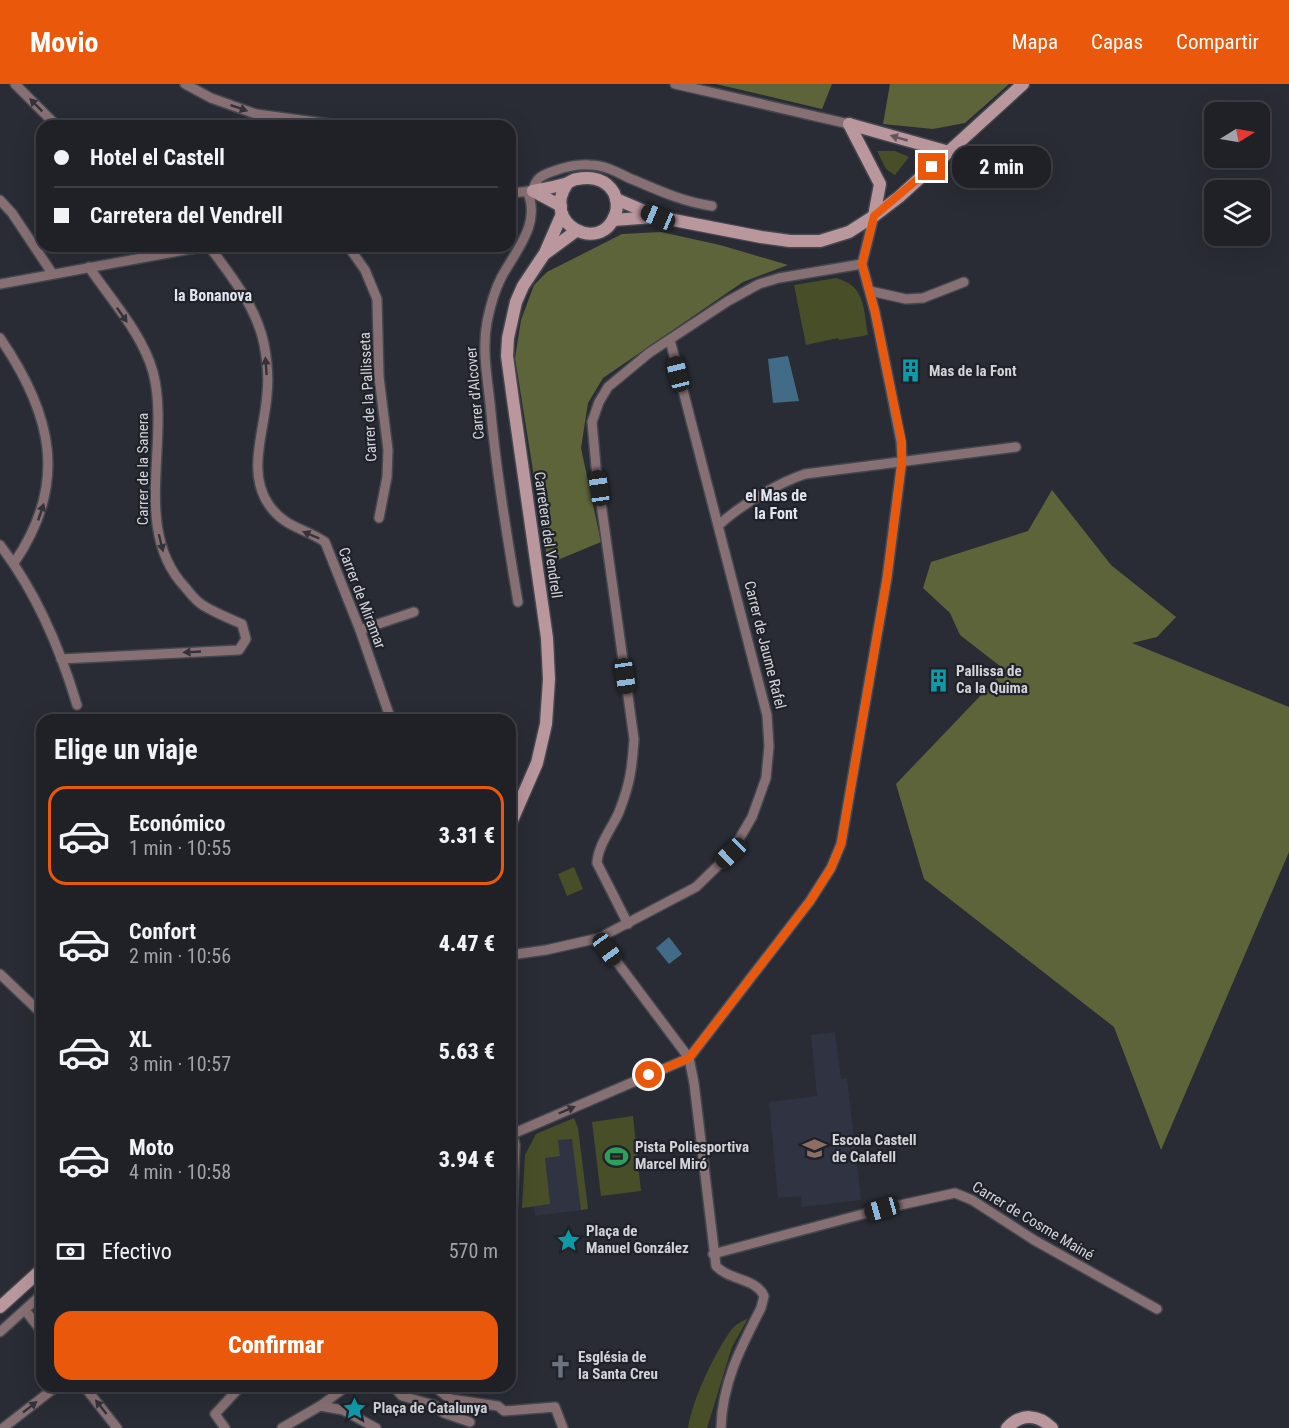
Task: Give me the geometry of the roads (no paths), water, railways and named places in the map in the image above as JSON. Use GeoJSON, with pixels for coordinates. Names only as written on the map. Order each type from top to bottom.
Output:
{"type":"FeatureCollection","features":[{"type":"Feature","properties":{"kind":"street"},"geometry":{"type":"LineString","coordinates":[[15,84],[51,120]]}},
{"type":"Feature","properties":{"kind":"street"},"geometry":{"type":"LineString","coordinates":[[185,84],[211,98],[256,114],[300,120]]}},
{"type":"Feature","properties":{"kind":"street"},"geometry":{"type":"LineString","coordinates":[[675,84],[849,124],[949,152]]}},
{"type":"Feature","properties":{"kind":"street"},"geometry":{"type":"LineString","coordinates":[[616,199],[658,217],[790,241],[820,241],[849,232],[874,216],[949,152],[1023,84]]}},
{"type":"Feature","properties":{"kind":"street"},"geometry":{"type":"LineString","coordinates":[[516,1132],[689,1058],[810,901],[831,868],[841,844],[887,578],[902,460],[902,442],[870,291],[862,264],[880,184],[849,124]]}},
{"type":"Feature","properties":{"kind":"street"},"geometry":{"type":"LineString","coordinates":[[530,191],[539,176],[568,167],[592,165],[608,169],[695,204],[712,206]]}},
{"type":"Feature","properties":{"kind":"street"},"geometry":{"type":"LineString","coordinates":[[516,191],[530,191],[567,183],[575,179],[591,177],[599,179],[607,184],[616,199],[616,214],[608,227],[593,234],[576,231],[565,221],[561,210],[561,193],[567,183]]}},
{"type":"Feature","properties":{"kind":"street"},"geometry":{"type":"LineString","coordinates":[[530,191],[561,210]]}},
{"type":"Feature","properties":{"kind":"street","name":"Carrer d'Alcover"},"geometry":{"type":"LineString","coordinates":[[518,602],[493,434],[485,351],[490,305],[500,280],[528,232],[532,213],[530,191]]}},
{"type":"Feature","properties":{"kind":"street"},"geometry":{"type":"LineString","coordinates":[[0,200],[12,213],[36,249]]}},
{"type":"Feature","properties":{"kind":"street","name":"Carretera del Vendrell"},"geometry":{"type":"LineString","coordinates":[[516,812],[539,753],[546,724],[549,679],[547,638],[507,356],[508,338],[511,320],[523,286],[545,254],[561,210]]}},
{"type":"Feature","properties":{"kind":"street"},"geometry":{"type":"LineString","coordinates":[[613,220],[658,217]]}},
{"type":"Feature","properties":{"kind":"street","name":"Carretera del Vendrell"},"geometry":{"type":"LineString","coordinates":[[545,254],[576,231]]}},
{"type":"Feature","properties":{"kind":"street"},"geometry":{"type":"LineString","coordinates":[[38,252],[52,273]]}},
{"type":"Feature","properties":{"kind":"street"},"geometry":{"type":"LineString","coordinates":[[0,284],[174,252]]}},
{"type":"Feature","properties":{"kind":"street","name":"Carrer de Miramar"},"geometry":{"type":"LineString","coordinates":[[212,252],[244,296],[259,326],[264,346],[267,395],[258,461],[262,489],[268,505],[287,524],[325,542],[360,630],[389,714]]}},
{"type":"Feature","properties":{"kind":"street","name":"Carrer de la Pallisseta"},"geometry":{"type":"LineString","coordinates":[[352,252],[365,270],[377,299],[379,377],[388,450],[387,477],[379,518]]}},
{"type":"Feature","properties":{"kind":"street"},"geometry":{"type":"LineString","coordinates":[[628,924],[597,863],[598,855],[632,774],[634,739],[596,467],[592,422],[599,402],[608,387],[649,353],[728,301],[759,284],[779,278],[862,264]]}},
{"type":"Feature","properties":{"kind":"street","name":"Carrer de la Sanera"},"geometry":{"type":"LineString","coordinates":[[61,660],[239,650],[246,639],[242,624],[200,603],[178,580],[160,547],[156,481],[158,406],[153,372],[146,353],[134,332],[88,267]]}},
{"type":"Feature","properties":{"kind":"street"},"geometry":{"type":"LineString","coordinates":[[870,291],[906,299],[923,298],[964,282]]}},
{"type":"Feature","properties":{"kind":"street"},"geometry":{"type":"LineString","coordinates":[[0,338],[20,367],[33,395],[46,433],[49,461],[45,504],[26,546],[14,564]]}},
{"type":"Feature","properties":{"kind":"street","name":"Carrer de Jaume Rafel"},"geometry":{"type":"LineString","coordinates":[[516,955],[599,938],[696,887],[731,853],[752,817],[766,778],[770,746],[768,715],[670,340]]}},
{"type":"Feature","properties":{"kind":"street"},"geometry":{"type":"LineString","coordinates":[[719,525],[729,516],[799,476],[818,471],[869,467],[902,460],[1016,447]]}},
{"type":"Feature","properties":{"kind":"street"},"geometry":{"type":"LineString","coordinates":[[0,545],[14,564],[41,611],[77,705]]}},
{"type":"Feature","properties":{"kind":"street"},"geometry":{"type":"LineString","coordinates":[[360,630],[414,612]]}},
{"type":"Feature","properties":{"kind":"street"},"geometry":{"type":"LineString","coordinates":[[516,803],[525,793]]}},
{"type":"Feature","properties":{"kind":"street"},"geometry":{"type":"LineString","coordinates":[[599,938],[689,1058],[716,1266],[724,1275],[755,1285],[764,1296],[761,1308],[729,1375],[721,1410],[721,1428]]}},
{"type":"Feature","properties":{"kind":"street"},"geometry":{"type":"LineString","coordinates":[[0,974],[36,1008]]}},
{"type":"Feature","properties":{"kind":"street","name":"Carrer de Cosme Mainé"},"geometry":{"type":"LineString","coordinates":[[713,1254],[882,1209],[955,1193],[972,1200],[1034,1240],[1157,1309]]}},
{"type":"Feature","properties":{"kind":"street"},"geometry":{"type":"LineString","coordinates":[[0,1307],[36,1274]]}},
{"type":"Feature","properties":{"kind":"street"},"geometry":{"type":"LineString","coordinates":[[0,1332],[36,1300]]}},
{"type":"Feature","properties":{"kind":"street"},"geometry":{"type":"LineString","coordinates":[[25,1310],[36,1324]]}},
{"type":"Feature","properties":{"kind":"street"},"geometry":{"type":"LineString","coordinates":[[3,1428],[49,1392]]}},
{"type":"Feature","properties":{"kind":"street"},"geometry":{"type":"LineString","coordinates":[[89,1392],[117,1428]]}},
{"type":"Feature","properties":{"kind":"street"},"geometry":{"type":"LineString","coordinates":[[225,1428],[215,1414],[235,1392]]}},
{"type":"Feature","properties":{"kind":"street"},"geometry":{"type":"LineString","coordinates":[[282,1428],[339,1392]]}},
{"type":"Feature","properties":{"kind":"street"},"geometry":{"type":"LineString","coordinates":[[398,1392],[402,1396],[434,1405],[444,1413],[470,1422]]}},
{"type":"Feature","properties":{"kind":"street"},"geometry":{"type":"LineString","coordinates":[[441,1392],[450,1399],[498,1406],[504,1411],[552,1407],[557,1409],[563,1428]]}},
{"type":"Feature","properties":{"kind":"street"},"geometry":{"type":"LineString","coordinates":[[444,1413],[450,1399]]}},
{"type":"Feature","properties":{"kind":"street"},"geometry":{"type":"LineString","coordinates":[[320,1406],[343,1410],[376,1428]]}},
{"type":"Feature","properties":{"kind":"street"},"geometry":{"type":"LineString","coordinates":[[1007,1428],[1021,1418],[1035,1417],[1045,1421],[1052,1428]]}},
{"type":"Feature","properties":{"kind":"water"},"geometry":{"type":"Polygon","coordinates":[[[788,356],[799,401],[773,403],[768,359],[788,356]]]}},
{"type":"Feature","properties":{"kind":"water"},"geometry":{"type":"Polygon","coordinates":[[[669,937],[682,954],[669,964],[656,948],[669,937]]]}},
{"type":"Feature","properties":{"kind":"place","name":"Mas de la Font"},"geometry":{"type":"Point","coordinates":[911,371]}},
{"type":"Feature","properties":{"kind":"place","name":"Pallissa de Ca la Quima"},"geometry":{"type":"Point","coordinates":[938,680]}},
{"type":"Feature","properties":{"kind":"place","name":"Escola Castell de Calafell"},"geometry":{"type":"Point","coordinates":[814,1149]}},
{"type":"Feature","properties":{"kind":"place","name":"Pista Poliesportiva Marcel Miró"},"geometry":{"type":"Point","coordinates":[617,1156]}},
{"type":"Feature","properties":{"kind":"place","name":"Plaça de Manuel González"},"geometry":{"type":"Point","coordinates":[568,1240]}},
{"type":"Feature","properties":{"kind":"place","name":"Església de la Santa Creu"},"geometry":{"type":"Point","coordinates":[560,1366]}},
{"type":"Feature","properties":{"kind":"place","name":"Plaça de Catalunya"},"geometry":{"type":"Point","coordinates":[355,1408]}},
{"type":"Feature","properties":{"kind":"district","name":"la Bonanova"},"geometry":{"type":"Point","coordinates":[213,295]}},
{"type":"Feature","properties":{"kind":"district","name":"el Mas de la Font"},"geometry":{"type":"Point","coordinates":[776,504]}}]}
